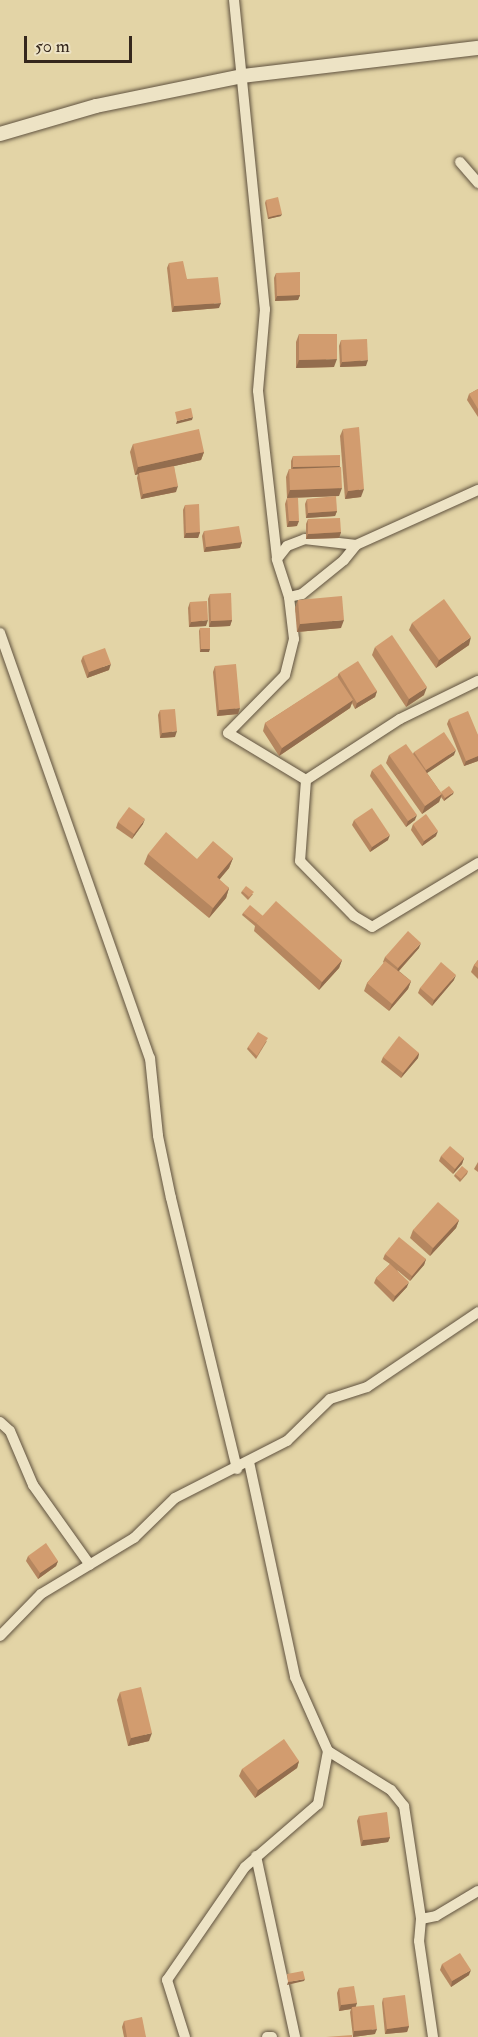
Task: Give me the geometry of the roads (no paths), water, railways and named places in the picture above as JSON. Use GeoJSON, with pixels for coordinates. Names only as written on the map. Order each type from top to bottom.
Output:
{"type":"FeatureCollection","features":[{"type":"Feature","properties":{"kind":"street"},"geometry":{"type":"LineString","coordinates":[[234,0],[265,309],[258,391],[277,559],[289,597],[294,639],[285,675],[228,733],[306,780]]}},
{"type":"Feature","properties":{"kind":"street"},"geometry":{"type":"LineString","coordinates":[[0,134],[96,106],[242,76],[478,48]]}},
{"type":"Feature","properties":{"kind":"street"},"geometry":{"type":"LineString","coordinates":[[460,162],[478,183]]}},
{"type":"Feature","properties":{"kind":"street"},"geometry":{"type":"LineString","coordinates":[[289,597],[302,594],[344,560],[356,544],[478,490]]}},
{"type":"Feature","properties":{"kind":"street"},"geometry":{"type":"LineString","coordinates":[[277,559],[287,546],[305,539],[356,544]]}},
{"type":"Feature","properties":{"kind":"street"},"geometry":{"type":"LineString","coordinates":[[0,633],[150,1058],[156,1080],[158,1136],[171,1198],[237,1469]]}},
{"type":"Feature","properties":{"kind":"street"},"geometry":{"type":"LineString","coordinates":[[306,780],[400,719],[478,681]]}},
{"type":"Feature","properties":{"kind":"street"},"geometry":{"type":"LineString","coordinates":[[306,780],[300,861],[354,916],[372,927],[478,863]]}},
{"type":"Feature","properties":{"kind":"street"},"geometry":{"type":"LineString","coordinates":[[0,1636],[41,1594],[150,1527],[176,1498],[237,1469],[300,1432],[318,1407],[330,1399],[367,1387],[478,1312]]}},
{"type":"Feature","properties":{"kind":"street"},"geometry":{"type":"LineString","coordinates":[[0,1422],[10,1431],[33,1485],[90,1565]]}},
{"type":"Feature","properties":{"kind":"street"},"geometry":{"type":"LineString","coordinates":[[249,1462],[295,1677],[328,1751],[391,1790],[404,1806],[421,1919],[419,1941],[433,2037]]}},
{"type":"Feature","properties":{"kind":"street"},"geometry":{"type":"LineString","coordinates":[[185,2037],[167,1980],[244,1867],[318,1804],[328,1751]]}},
{"type":"Feature","properties":{"kind":"street"},"geometry":{"type":"LineString","coordinates":[[256,1856],[296,2037]]}},
{"type":"Feature","properties":{"kind":"street"},"geometry":{"type":"LineString","coordinates":[[421,1919],[436,1916],[478,1891]]}},
{"type":"Feature","properties":{"kind":"street"},"geometry":{"type":"LineString","coordinates":[[267,2037],[272,2037]]}}]}
